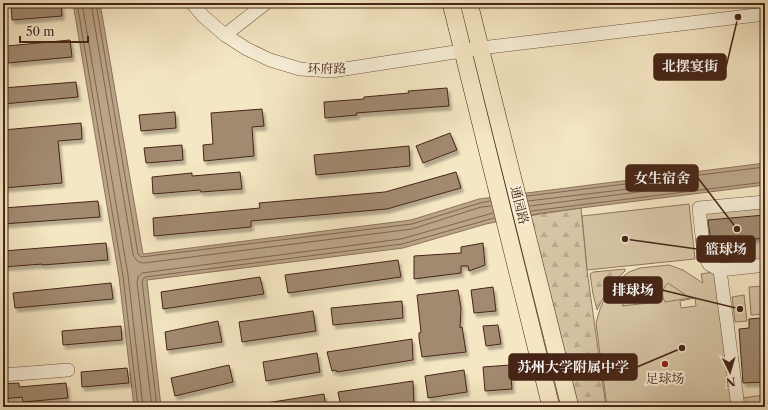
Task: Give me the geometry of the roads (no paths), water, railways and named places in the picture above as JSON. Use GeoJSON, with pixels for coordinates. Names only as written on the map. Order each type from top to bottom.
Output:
{"type":"FeatureCollection","features":[{"type":"Feature","properties":{"kind":"main road","name":"通园路"},"geometry":{"type":"LineString","coordinates":[[451,3],[551,407]]}},
{"type":"Feature","properties":{"kind":"main road","name":"通园路"},"geometry":{"type":"LineString","coordinates":[[469,3],[517,190],[570,407]]}},
{"type":"Feature","properties":{"kind":"street","name":"环府路"},"geometry":{"type":"LineString","coordinates":[[192,3],[225,35],[247,49],[270,60],[300,69],[332,71],[463,52],[481,48],[765,14]]}},
{"type":"Feature","properties":{"kind":"street"},"geometry":{"type":"LineString","coordinates":[[225,35],[266,3]]}},
{"type":"Feature","properties":{"kind":"street"},"geometry":{"type":"LineString","coordinates":[[765,202],[699,208],[704,254],[709,264],[720,270],[765,265]]}},
{"type":"Feature","properties":{"kind":"street"},"geometry":{"type":"LineString","coordinates":[[720,270],[738,407]]}},
{"type":"Feature","properties":{"kind":"street"},"geometry":{"type":"LineString","coordinates":[[3,375],[68,370]]}},
{"type":"Feature","properties":{"kind":"water"},"geometry":{"type":"Polygon","coordinates":[[[73,3],[100,3],[143,254],[411,220],[479,199],[765,163],[765,185],[541,213],[486,224],[403,248],[147,280],[161,407],[134,407],[119,277],[73,3]]]}},
{"type":"Feature","properties":{"kind":"place","name":"北摆宴街"},"geometry":{"type":"Point","coordinates":[738,17]}},
{"type":"Feature","properties":{"kind":"place","name":"女生宿舍"},"geometry":{"type":"Point","coordinates":[737,229]}},
{"type":"Feature","properties":{"kind":"place","name":"篮球场"},"geometry":{"type":"Point","coordinates":[625,239]}},
{"type":"Feature","properties":{"kind":"place","name":"排球场"},"geometry":{"type":"Point","coordinates":[740,309]}},
{"type":"Feature","properties":{"kind":"place","name":"苏州大学附属中学"},"geometry":{"type":"Point","coordinates":[682,348]}},
{"type":"Feature","properties":{"kind":"place","name":"足球场"},"geometry":{"type":"Point","coordinates":[665,364]}}]}
